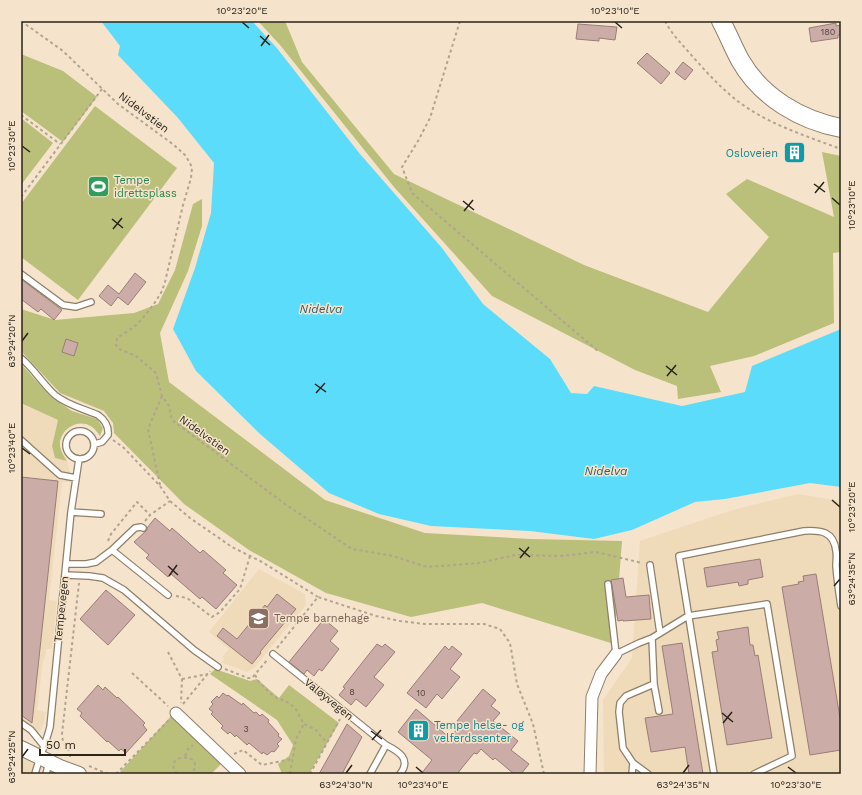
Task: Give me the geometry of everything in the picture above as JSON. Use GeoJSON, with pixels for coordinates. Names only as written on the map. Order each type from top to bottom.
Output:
{"type":"FeatureCollection","features":[{"type":"Feature","properties":{"kind":"highway"},"geometry":{"type":"LineString","coordinates":[[722,21],[741,60],[752,77],[766,91],[781,104],[798,114],[816,122],[841,128]]}},
{"type":"Feature","properties":{"kind":"street"},"geometry":{"type":"LineString","coordinates":[[590,774],[592,697],[601,674],[616,654]]}},
{"type":"Feature","properties":{"kind":"street"},"geometry":{"type":"LineString","coordinates":[[178,710],[200,736],[240,774]]}},
{"type":"Feature","properties":{"kind":"street"},"geometry":{"type":"LineString","coordinates":[[21,748],[79,774]]}},
{"type":"Feature","properties":{"kind":"lane"},"geometry":{"type":"LineString","coordinates":[[21,274],[63,304],[76,307],[91,302]]}},
{"type":"Feature","properties":{"kind":"lane"},"geometry":{"type":"LineString","coordinates":[[21,358],[30,366],[54,394],[62,400],[103,418],[108,435],[102,442],[95,444]]}},
{"type":"Feature","properties":{"kind":"lane"},"geometry":{"type":"LineString","coordinates":[[76,431],[84,431],[91,435],[95,444],[93,451],[88,458],[79,459],[72,457],[67,450],[66,443],[69,435],[76,431]]}},
{"type":"Feature","properties":{"kind":"lane"},"geometry":{"type":"LineString","coordinates":[[21,440],[60,475],[76,478]]}},
{"type":"Feature","properties":{"kind":"lane","name":"Tempevegen"},"geometry":{"type":"LineString","coordinates":[[35,774],[45,760],[50,727],[71,512],[79,459]]}},
{"type":"Feature","properties":{"kind":"lane"},"geometry":{"type":"LineString","coordinates":[[71,512],[100,514]]}},
{"type":"Feature","properties":{"kind":"lane"},"geometry":{"type":"LineString","coordinates":[[66,564],[86,564],[96,562],[112,550],[135,528],[142,527]]}},
{"type":"Feature","properties":{"kind":"lane"},"geometry":{"type":"LineString","coordinates":[[714,774],[678,556],[804,531],[816,530],[824,532],[832,537],[836,550],[836,565],[841,606]]}},
{"type":"Feature","properties":{"kind":"lane"},"geometry":{"type":"LineString","coordinates":[[112,550],[168,595]]}},
{"type":"Feature","properties":{"kind":"lane"},"geometry":{"type":"LineString","coordinates":[[650,565],[660,633]]}},
{"type":"Feature","properties":{"kind":"lane"},"geometry":{"type":"LineString","coordinates":[[65,575],[103,578],[124,590],[194,650],[218,667]]}},
{"type":"Feature","properties":{"kind":"lane"},"geometry":{"type":"LineString","coordinates":[[608,584],[616,654],[638,642],[652,638],[688,616],[767,604],[792,756],[754,774]]}},
{"type":"Feature","properties":{"kind":"lane"},"geometry":{"type":"LineString","coordinates":[[652,638],[654,684],[659,711]]}},
{"type":"Feature","properties":{"kind":"lane","name":"Valøyvegen"},"geometry":{"type":"LineString","coordinates":[[273,654],[404,757],[405,762],[403,771],[400,774]]}},
{"type":"Feature","properties":{"kind":"lane"},"geometry":{"type":"LineString","coordinates":[[648,774],[632,763],[623,748],[619,712],[620,703],[626,696],[654,684]]}},
{"type":"Feature","properties":{"kind":"lane"},"geometry":{"type":"LineString","coordinates":[[21,723],[31,730],[45,760]]}},
{"type":"Feature","properties":{"kind":"lane"},"geometry":{"type":"LineString","coordinates":[[370,774],[386,744]]}},
{"type":"Feature","properties":{"kind":"lane"},"geometry":{"type":"LineString","coordinates":[[632,763],[632,774]]}},
{"type":"Feature","properties":{"kind":"path","name":"Nidelvstien"},"geometry":{"type":"LineString","coordinates":[[21,21],[63,51],[90,75],[118,104],[174,146],[185,156],[192,168],[191,178],[183,204],[166,282],[156,301],[143,318],[134,327],[117,338],[116,345],[119,349],[136,356],[156,373],[162,396],[169,406],[172,420],[285,504],[352,549],[393,556],[427,567],[479,563],[515,555],[561,556],[596,552],[650,565]]}},
{"type":"Feature","properties":{"kind":"path"},"geometry":{"type":"LineString","coordinates":[[460,21],[430,118],[402,168],[412,193],[598,351]]}},
{"type":"Feature","properties":{"kind":"path"},"geometry":{"type":"LineString","coordinates":[[665,21],[671,32],[709,75],[721,88],[738,102],[750,110],[773,121],[841,149]]}},
{"type":"Feature","properties":{"kind":"path"},"geometry":{"type":"LineString","coordinates":[[21,197],[102,89]]}},
{"type":"Feature","properties":{"kind":"path"},"geometry":{"type":"LineString","coordinates":[[21,115],[60,144]]}},
{"type":"Feature","properties":{"kind":"path"},"geometry":{"type":"LineString","coordinates":[[160,486],[148,429],[162,396]]}},
{"type":"Feature","properties":{"kind":"path"},"geometry":{"type":"LineString","coordinates":[[108,435],[124,448],[160,486],[170,500],[190,518],[232,547],[262,562],[318,597],[376,616],[400,621],[425,624],[484,624],[500,629],[510,643],[517,684],[533,724],[544,774]]}},
{"type":"Feature","properties":{"kind":"path"},"geometry":{"type":"LineString","coordinates":[[142,527],[150,515],[170,500]]}},
{"type":"Feature","properties":{"kind":"path"},"geometry":{"type":"LineString","coordinates":[[112,550],[107,543],[112,534],[137,502],[150,515]]}},
{"type":"Feature","properties":{"kind":"path"},"geometry":{"type":"LineString","coordinates":[[168,595],[187,598],[212,617],[220,612],[240,589],[250,556]]}},
{"type":"Feature","properties":{"kind":"path"},"geometry":{"type":"LineString","coordinates":[[70,758],[70,752],[63,743],[62,734],[80,576]]}},
{"type":"Feature","properties":{"kind":"path"},"geometry":{"type":"LineString","coordinates":[[218,667],[248,678],[252,678],[318,597]]}},
{"type":"Feature","properties":{"kind":"path"},"geometry":{"type":"LineString","coordinates":[[168,652],[182,678],[178,710]]}},
{"type":"Feature","properties":{"kind":"path"},"geometry":{"type":"LineString","coordinates":[[132,673],[178,710]]}},
{"type":"Feature","properties":{"kind":"path"},"geometry":{"type":"LineString","coordinates":[[182,678],[208,674]]}},
{"type":"Feature","properties":{"kind":"path"},"geometry":{"type":"LineString","coordinates":[[255,675],[259,682],[273,696],[289,703],[295,708],[304,724],[316,730],[322,738],[328,742]]}},
{"type":"Feature","properties":{"kind":"path"},"geometry":{"type":"LineString","coordinates":[[310,774],[345,711]]}},
{"type":"Feature","properties":{"kind":"path"},"geometry":{"type":"LineString","coordinates":[[290,774],[296,739],[304,724]]}},
{"type":"Feature","properties":{"kind":"path"},"geometry":{"type":"LineString","coordinates":[[185,756],[188,749],[200,736]]}},
{"type":"Feature","properties":{"kind":"path"},"geometry":{"type":"LineString","coordinates":[[222,757],[243,750],[262,765],[292,759]]}},
{"type":"Feature","properties":{"kind":"path"},"geometry":{"type":"LineString","coordinates":[[177,774],[174,769],[175,763],[178,758],[185,756],[193,762],[194,769],[191,774]]}},
{"type":"Feature","properties":{"kind":"shaded area"},"geometry":{"type":"Polygon","coordinates":[[[21,403],[58,420],[52,446],[55,458],[67,461],[70,473],[70,482],[62,482],[49,600],[57,601],[52,649],[46,649],[45,659],[43,660],[37,710],[46,712],[44,723],[40,731],[34,737],[21,729],[21,403]]]}},
{"type":"Feature","properties":{"kind":"shaded area"},"geometry":{"type":"Polygon","coordinates":[[[798,494],[841,501],[841,774],[604,774],[603,700],[632,658],[640,541],[733,510],[798,494]]]}},
{"type":"Feature","properties":{"kind":"shaded area","name":"Tempe barnehage"},"geometry":{"type":"Polygon","coordinates":[[[259,569],[305,594],[306,605],[255,667],[247,672],[221,662],[224,658],[222,657],[229,649],[209,632],[259,569]]]}},
{"type":"Feature","properties":{"kind":"shaded area"},"geometry":{"type":"Polygon","coordinates":[[[21,755],[41,768],[40,774],[21,774],[21,755]]]}},
{"type":"Feature","properties":{"kind":"green space"},"geometry":{"type":"Polygon","coordinates":[[[258,21],[285,21],[302,62],[394,174],[584,265],[708,312],[769,237],[726,194],[747,179],[834,217],[822,152],[841,156],[841,252],[833,253],[834,323],[754,356],[710,366],[721,392],[678,399],[677,386],[635,370],[492,296],[394,187],[280,45],[258,21]]]}},
{"type":"Feature","properties":{"kind":"green space"},"geometry":{"type":"Polygon","coordinates":[[[21,54],[63,71],[97,97],[63,142],[21,111],[21,54]]]}},
{"type":"Feature","properties":{"kind":"green space","name":"Tempe idrettsplass"},"geometry":{"type":"Polygon","coordinates":[[[95,106],[177,168],[78,300],[21,257],[21,204],[95,106]]]}},
{"type":"Feature","properties":{"kind":"green space"},"geometry":{"type":"Polygon","coordinates":[[[21,118],[53,143],[21,185],[21,118]]]}},
{"type":"Feature","properties":{"kind":"green space"},"geometry":{"type":"Polygon","coordinates":[[[202,199],[202,226],[188,271],[160,333],[169,382],[325,500],[425,533],[530,539],[622,541],[614,644],[482,603],[411,617],[326,593],[249,550],[184,504],[114,433],[113,423],[104,411],[60,393],[21,351],[21,309],[55,320],[134,313],[158,304],[175,270],[193,204],[202,199]]]}},
{"type":"Feature","properties":{"kind":"green space"},"geometry":{"type":"Polygon","coordinates":[[[21,364],[51,397],[72,411],[97,419],[103,428],[100,436],[87,424],[77,424],[68,428],[60,441],[60,446],[67,461],[55,458],[52,446],[58,420],[21,403],[21,364]]]}},
{"type":"Feature","properties":{"kind":"green space"},"geometry":{"type":"Polygon","coordinates":[[[215,669],[250,681],[257,679],[279,698],[289,685],[339,723],[309,774],[282,774],[278,764],[289,756],[293,745],[277,720],[210,674],[215,669]]]}},
{"type":"Feature","properties":{"kind":"green space"},"geometry":{"type":"Polygon","coordinates":[[[173,714],[222,763],[211,774],[124,774],[120,772],[173,714]]]}},
{"type":"Feature","properties":{"kind":"water","name":"Nidelva"},"geometry":{"type":"Polygon","coordinates":[[[101,21],[252,21],[276,47],[360,154],[442,248],[483,304],[550,359],[571,393],[587,394],[594,386],[682,406],[745,392],[752,366],[841,329],[841,487],[810,483],[725,499],[695,502],[632,530],[594,539],[530,531],[431,526],[379,514],[329,493],[260,434],[196,371],[173,329],[195,268],[211,213],[214,163],[178,118],[118,55],[120,46],[101,21]]]}},
{"type":"Feature","properties":{"kind":"building"},"geometry":{"type":"Polygon","coordinates":[[[836,23],[836,26],[841,25],[841,35],[838,35],[838,38],[811,42],[809,28],[836,23]]]}},
{"type":"Feature","properties":{"kind":"building"},"geometry":{"type":"Polygon","coordinates":[[[578,24],[617,27],[615,40],[599,38],[599,41],[576,39],[578,24]]]}},
{"type":"Feature","properties":{"kind":"building"},"geometry":{"type":"Polygon","coordinates":[[[647,53],[670,73],[661,84],[637,63],[647,53]]]}},
{"type":"Feature","properties":{"kind":"building"},"geometry":{"type":"Polygon","coordinates":[[[683,62],[693,70],[685,80],[675,72],[683,62]]]}},
{"type":"Feature","properties":{"kind":"building"},"geometry":{"type":"Polygon","coordinates":[[[135,273],[146,282],[128,305],[118,297],[111,306],[99,296],[108,285],[119,294],[135,273]]]}},
{"type":"Feature","properties":{"kind":"building"},"geometry":{"type":"Polygon","coordinates":[[[21,279],[62,310],[54,320],[41,309],[38,312],[21,299],[21,279]]]}},
{"type":"Feature","properties":{"kind":"building"},"geometry":{"type":"Polygon","coordinates":[[[66,339],[78,343],[74,356],[62,352],[66,339]]]}},
{"type":"Feature","properties":{"kind":"building"},"geometry":{"type":"Polygon","coordinates":[[[21,477],[58,481],[32,723],[21,715],[21,477]]]}},
{"type":"Feature","properties":{"kind":"building"},"geometry":{"type":"Polygon","coordinates":[[[155,518],[170,531],[172,528],[200,553],[203,550],[226,570],[223,573],[237,585],[216,609],[202,597],[200,599],[171,574],[168,577],[146,558],[149,555],[134,542],[147,530],[155,518]]]}},
{"type":"Feature","properties":{"kind":"building"},"geometry":{"type":"Polygon","coordinates":[[[760,559],[763,577],[748,580],[748,584],[739,586],[738,582],[707,587],[704,568],[760,559]]]}},
{"type":"Feature","properties":{"kind":"building"},"geometry":{"type":"Polygon","coordinates":[[[816,574],[841,724],[841,750],[810,755],[782,587],[799,584],[798,582],[804,581],[803,576],[816,574]]]}},
{"type":"Feature","properties":{"kind":"building"},"geometry":{"type":"Polygon","coordinates":[[[623,578],[626,597],[649,595],[651,619],[618,621],[611,580],[623,578]]]}},
{"type":"Feature","properties":{"kind":"building"},"geometry":{"type":"Polygon","coordinates":[[[106,590],[135,615],[108,645],[80,619],[106,590]]]}},
{"type":"Feature","properties":{"kind":"building"},"geometry":{"type":"Polygon","coordinates":[[[277,594],[296,609],[260,652],[261,653],[252,664],[217,636],[223,628],[237,639],[265,605],[267,607],[277,594]]]}},
{"type":"Feature","properties":{"kind":"building"},"geometry":{"type":"Polygon","coordinates":[[[324,619],[338,631],[330,641],[339,649],[322,671],[319,669],[314,676],[307,670],[304,674],[289,662],[324,619]]]}},
{"type":"Feature","properties":{"kind":"building"},"geometry":{"type":"Polygon","coordinates":[[[748,627],[750,645],[753,645],[755,656],[758,655],[772,738],[727,745],[712,652],[718,651],[716,640],[719,639],[717,632],[748,627]]]}},
{"type":"Feature","properties":{"kind":"building"},"geometry":{"type":"Polygon","coordinates":[[[682,643],[703,774],[689,774],[685,747],[651,752],[645,718],[673,714],[662,646],[682,643]]]}},
{"type":"Feature","properties":{"kind":"building"},"geometry":{"type":"Polygon","coordinates":[[[377,644],[382,647],[385,644],[395,652],[374,677],[384,685],[366,707],[356,699],[351,705],[339,695],[345,688],[343,687],[377,644]]]}},
{"type":"Feature","properties":{"kind":"building"},"geometry":{"type":"Polygon","coordinates":[[[445,646],[449,650],[452,646],[462,654],[450,669],[460,677],[442,699],[437,694],[426,708],[407,693],[445,646]]]}},
{"type":"Feature","properties":{"kind":"building"},"geometry":{"type":"Polygon","coordinates":[[[98,685],[103,690],[105,687],[117,698],[118,697],[145,723],[143,725],[147,730],[126,753],[121,749],[119,751],[108,741],[107,742],[80,716],[82,713],[77,709],[98,685]]]}},
{"type":"Feature","properties":{"kind":"building","name":"Tempe helse- og velferdssenter"},"geometry":{"type":"Polygon","coordinates":[[[483,689],[496,700],[491,706],[500,713],[493,721],[518,741],[511,750],[529,764],[521,774],[514,774],[495,758],[493,760],[481,749],[477,754],[474,753],[457,774],[421,774],[432,760],[398,732],[416,709],[450,738],[461,724],[457,721],[483,689]]]}},
{"type":"Feature","properties":{"kind":"building"},"geometry":{"type":"Polygon","coordinates":[[[223,693],[242,705],[243,703],[254,713],[256,712],[260,716],[262,714],[269,720],[268,722],[282,739],[277,744],[279,746],[274,752],[272,751],[267,755],[263,752],[262,754],[249,743],[247,745],[236,735],[235,737],[230,732],[228,734],[221,728],[223,726],[211,714],[213,712],[209,709],[213,704],[211,702],[217,696],[219,698],[223,693]]]}},
{"type":"Feature","properties":{"kind":"building"},"geometry":{"type":"Polygon","coordinates":[[[347,724],[362,737],[342,774],[319,774],[347,724]]]}},
{"type":"Feature","properties":{"kind":"place","name":"Osloveien"},"geometry":{"type":"Point","coordinates":[794,153]}},
{"type":"Feature","properties":{"kind":"place","name":"Tempe idrettsplass"},"geometry":{"type":"Point","coordinates":[99,186]}},
{"type":"Feature","properties":{"kind":"place","name":"Tempe barnehage"},"geometry":{"type":"Point","coordinates":[258,618]}},
{"type":"Feature","properties":{"kind":"place","name":"Tempe helse- og velferdssenter"},"geometry":{"type":"Point","coordinates":[419,731]}}]}
